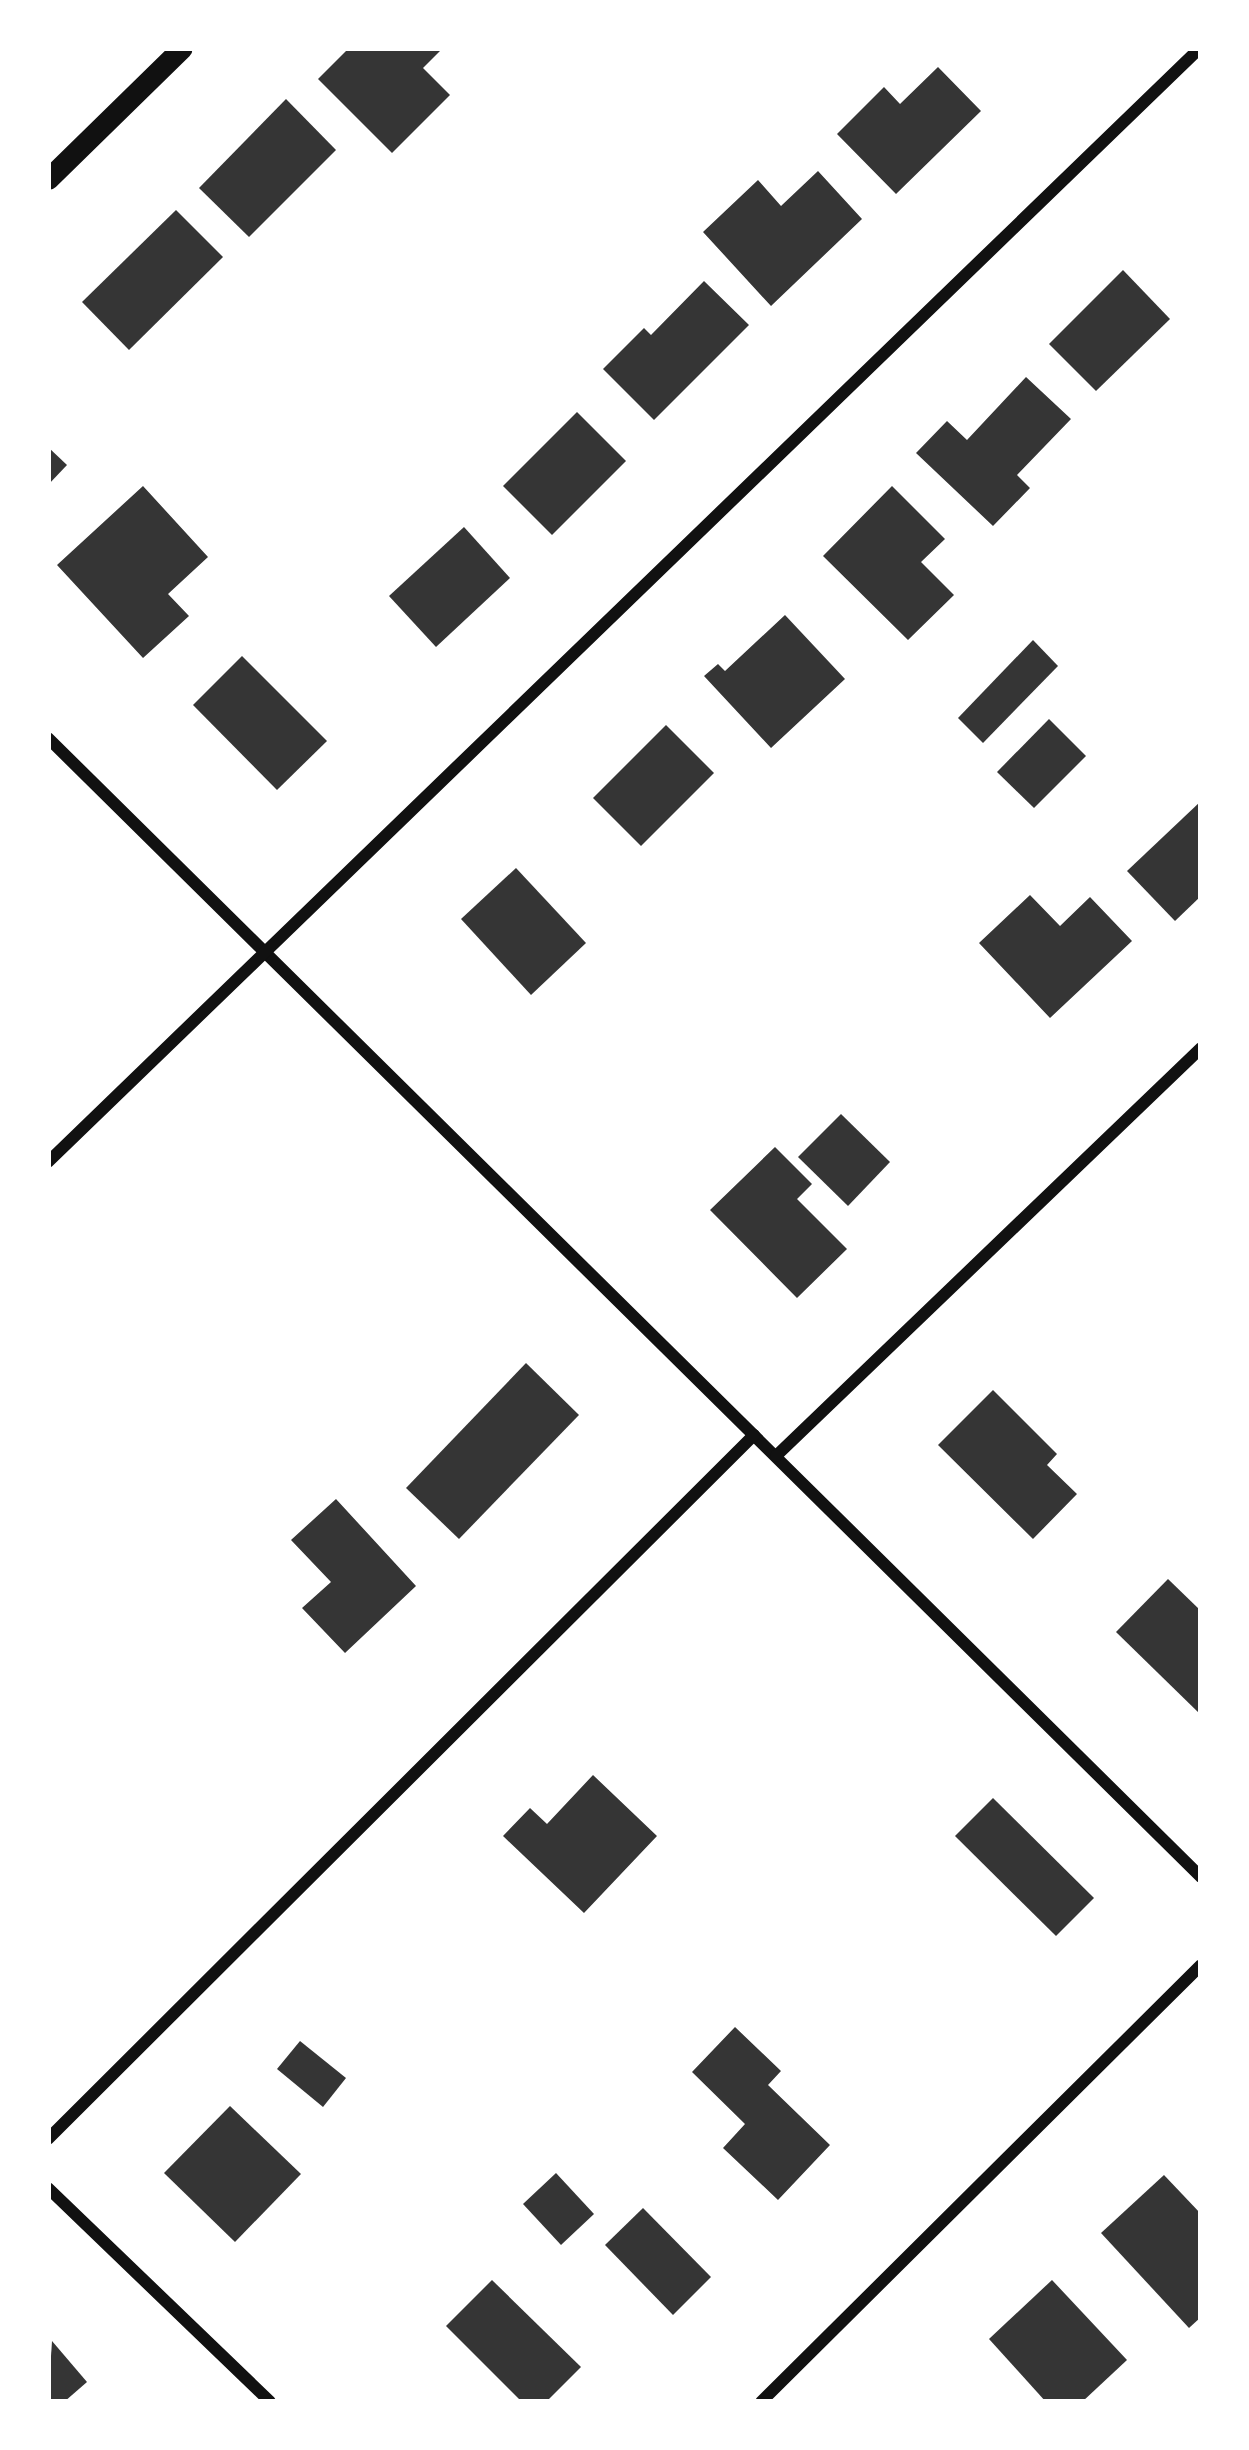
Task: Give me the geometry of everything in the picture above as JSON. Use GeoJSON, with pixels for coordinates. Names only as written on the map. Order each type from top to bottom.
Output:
{"type":"FeatureCollection","features":[{"type":"Feature","properties":{"kind":"street"},"geometry":{"type":"LineString","coordinates":[[48,179],[182,48]]}},
{"type":"Feature","properties":{"kind":"street"},"geometry":{"type":"LineString","coordinates":[[48,1162],[1200,48]]}},
{"type":"Feature","properties":{"kind":"street"},"geometry":{"type":"LineString","coordinates":[[48,738],[1201,1877]]}},
{"type":"Feature","properties":{"kind":"street"},"geometry":{"type":"LineString","coordinates":[[776,1456],[1201,1048]]}},
{"type":"Feature","properties":{"kind":"street"},"geometry":{"type":"LineString","coordinates":[[48,2139],[754,1435]]}},
{"type":"Feature","properties":{"kind":"street"},"geometry":{"type":"LineString","coordinates":[[761,2402],[1201,1964]]}},
{"type":"Feature","properties":{"kind":"street"},"geometry":{"type":"LineString","coordinates":[[48,2188],[270,2402]]}},
{"type":"Feature","properties":{"kind":"building"},"geometry":{"type":"Polygon","coordinates":[[[349,48],[443,48],[423,68],[450,95],[392,153],[318,79],[349,48]]]}},
{"type":"Feature","properties":{"kind":"building"},"geometry":{"type":"Polygon","coordinates":[[[938,67],[981,111],[896,194],[837,134],[884,87],[900,104],[938,67]]]}},
{"type":"Feature","properties":{"kind":"building"},"geometry":{"type":"Polygon","coordinates":[[[286,99],[336,150],[249,237],[199,188],[286,99]]]}},
{"type":"Feature","properties":{"kind":"building"},"geometry":{"type":"Polygon","coordinates":[[[818,171],[862,219],[771,306],[703,232],[758,180],[781,206],[818,171]]]}},
{"type":"Feature","properties":{"kind":"building"},"geometry":{"type":"Polygon","coordinates":[[[176,210],[223,257],[129,350],[82,302],[176,210]]]}},
{"type":"Feature","properties":{"kind":"building"},"geometry":{"type":"Polygon","coordinates":[[[1123,270],[1170,319],[1096,391],[1049,344],[1123,270]]]}},
{"type":"Feature","properties":{"kind":"building"},"geometry":{"type":"Polygon","coordinates":[[[704,281],[749,325],[654,420],[603,369],[644,328],[651,335],[704,281]]]}},
{"type":"Feature","properties":{"kind":"building"},"geometry":{"type":"Polygon","coordinates":[[[1026,377],[1071,419],[1017,475],[1030,488],[993,526],[916,453],[947,421],[967,440],[1026,377]]]}},
{"type":"Feature","properties":{"kind":"building"},"geometry":{"type":"Polygon","coordinates":[[[577,412],[626,461],[552,535],[503,486],[577,412]]]}},
{"type":"Feature","properties":{"kind":"building"},"geometry":{"type":"Polygon","coordinates":[[[48,447],[67,465],[48,485],[48,447]]]}},
{"type":"Feature","properties":{"kind":"building"},"geometry":{"type":"Polygon","coordinates":[[[143,486],[208,557],[168,594],[189,616],[143,658],[57,565],[143,486]]]}},
{"type":"Feature","properties":{"kind":"building"},"geometry":{"type":"Polygon","coordinates":[[[892,486],[945,539],[921,562],[954,595],[908,640],[823,556],[892,486]]]}},
{"type":"Feature","properties":{"kind":"building"},"geometry":{"type":"Polygon","coordinates":[[[464,527],[510,578],[436,647],[389,596],[464,527]]]}},
{"type":"Feature","properties":{"kind":"building"},"geometry":{"type":"Polygon","coordinates":[[[785,615],[845,679],[771,748],[704,676],[718,664],[725,671],[785,615]]]}},
{"type":"Feature","properties":{"kind":"building"},"geometry":{"type":"Polygon","coordinates":[[[1033,640],[1058,666],[983,743],[958,718],[1033,640]]]}},
{"type":"Feature","properties":{"kind":"building"},"geometry":{"type":"Polygon","coordinates":[[[242,656],[327,741],[277,790],[193,705],[242,656]]]}},
{"type":"Feature","properties":{"kind":"building"},"geometry":{"type":"Polygon","coordinates":[[[1049,719],[1086,756],[1034,808],[997,772],[1049,719]]]}},
{"type":"Feature","properties":{"kind":"building"},"geometry":{"type":"Polygon","coordinates":[[[666,725],[714,773],[641,846],[593,798],[666,725]]]}},
{"type":"Feature","properties":{"kind":"building"},"geometry":{"type":"Polygon","coordinates":[[[1201,801],[1201,896],[1175,921],[1127,871],[1201,801]]]}},
{"type":"Feature","properties":{"kind":"building"},"geometry":{"type":"Polygon","coordinates":[[[516,868],[586,943],[531,995],[461,919],[516,868]]]}},
{"type":"Feature","properties":{"kind":"building"},"geometry":{"type":"Polygon","coordinates":[[[1030,895],[1060,926],[1090,897],[1132,941],[1050,1018],[979,943],[1030,895]]]}},
{"type":"Feature","properties":{"kind":"building"},"geometry":{"type":"Polygon","coordinates":[[[841,1114],[890,1162],[848,1206],[798,1157],[841,1114]]]}},
{"type":"Feature","properties":{"kind":"building"},"geometry":{"type":"Polygon","coordinates":[[[775,1147],[812,1184],[797,1199],[847,1249],[797,1298],[710,1210],[775,1147]]]}},
{"type":"Feature","properties":{"kind":"building"},"geometry":{"type":"Polygon","coordinates":[[[526,1363],[579,1415],[459,1539],[406,1488],[526,1363]]]}},
{"type":"Feature","properties":{"kind":"building"},"geometry":{"type":"Polygon","coordinates":[[[993,1390],[1057,1454],[1047,1465],[1077,1494],[1033,1539],[938,1445],[993,1390]]]}},
{"type":"Feature","properties":{"kind":"building"},"geometry":{"type":"Polygon","coordinates":[[[336,1499],[416,1586],[345,1653],[302,1608],[331,1582],[291,1540],[336,1499]]]}},
{"type":"Feature","properties":{"kind":"building"},"geometry":{"type":"Polygon","coordinates":[[[1168,1579],[1201,1611],[1201,1715],[1116,1632],[1168,1579]]]}},
{"type":"Feature","properties":{"kind":"building"},"geometry":{"type":"Polygon","coordinates":[[[593,1775],[657,1836],[584,1913],[503,1836],[530,1808],[547,1824],[593,1775]]]}},
{"type":"Feature","properties":{"kind":"building"},"geometry":{"type":"Polygon","coordinates":[[[993,1798],[1094,1898],[1056,1936],[955,1836],[993,1798]]]}},
{"type":"Feature","properties":{"kind":"building"},"geometry":{"type":"Polygon","coordinates":[[[735,2027],[781,2071],[768,2085],[830,2145],[778,2200],[723,2148],[745,2124],[692,2072],[735,2027]]]}},
{"type":"Feature","properties":{"kind":"building"},"geometry":{"type":"Polygon","coordinates":[[[300,2041],[346,2078],[323,2107],[277,2069],[300,2041]]]}},
{"type":"Feature","properties":{"kind":"building"},"geometry":{"type":"Polygon","coordinates":[[[230,2106],[301,2174],[235,2242],[164,2173],[230,2106]]]}},
{"type":"Feature","properties":{"kind":"building"},"geometry":{"type":"Polygon","coordinates":[[[556,2173],[594,2214],[561,2245],[523,2204],[556,2173]]]}},
{"type":"Feature","properties":{"kind":"building"},"geometry":{"type":"Polygon","coordinates":[[[1164,2175],[1201,2214],[1201,2317],[1189,2328],[1101,2233],[1164,2175]]]}},
{"type":"Feature","properties":{"kind":"building"},"geometry":{"type":"Polygon","coordinates":[[[643,2208],[711,2277],[673,2315],[605,2245],[643,2208]]]}},
{"type":"Feature","properties":{"kind":"building"},"geometry":{"type":"Polygon","coordinates":[[[492,2280],[581,2367],[546,2402],[522,2402],[446,2326],[492,2280]]]}},
{"type":"Feature","properties":{"kind":"building"},"geometry":{"type":"Polygon","coordinates":[[[1052,2280],[1127,2360],[1082,2402],[1046,2402],[989,2339],[1052,2280]]]}},
{"type":"Feature","properties":{"kind":"building"},"geometry":{"type":"Polygon","coordinates":[[[52,2341],[87,2382],[64,2402],[48,2402],[52,2341]]]}}]}
